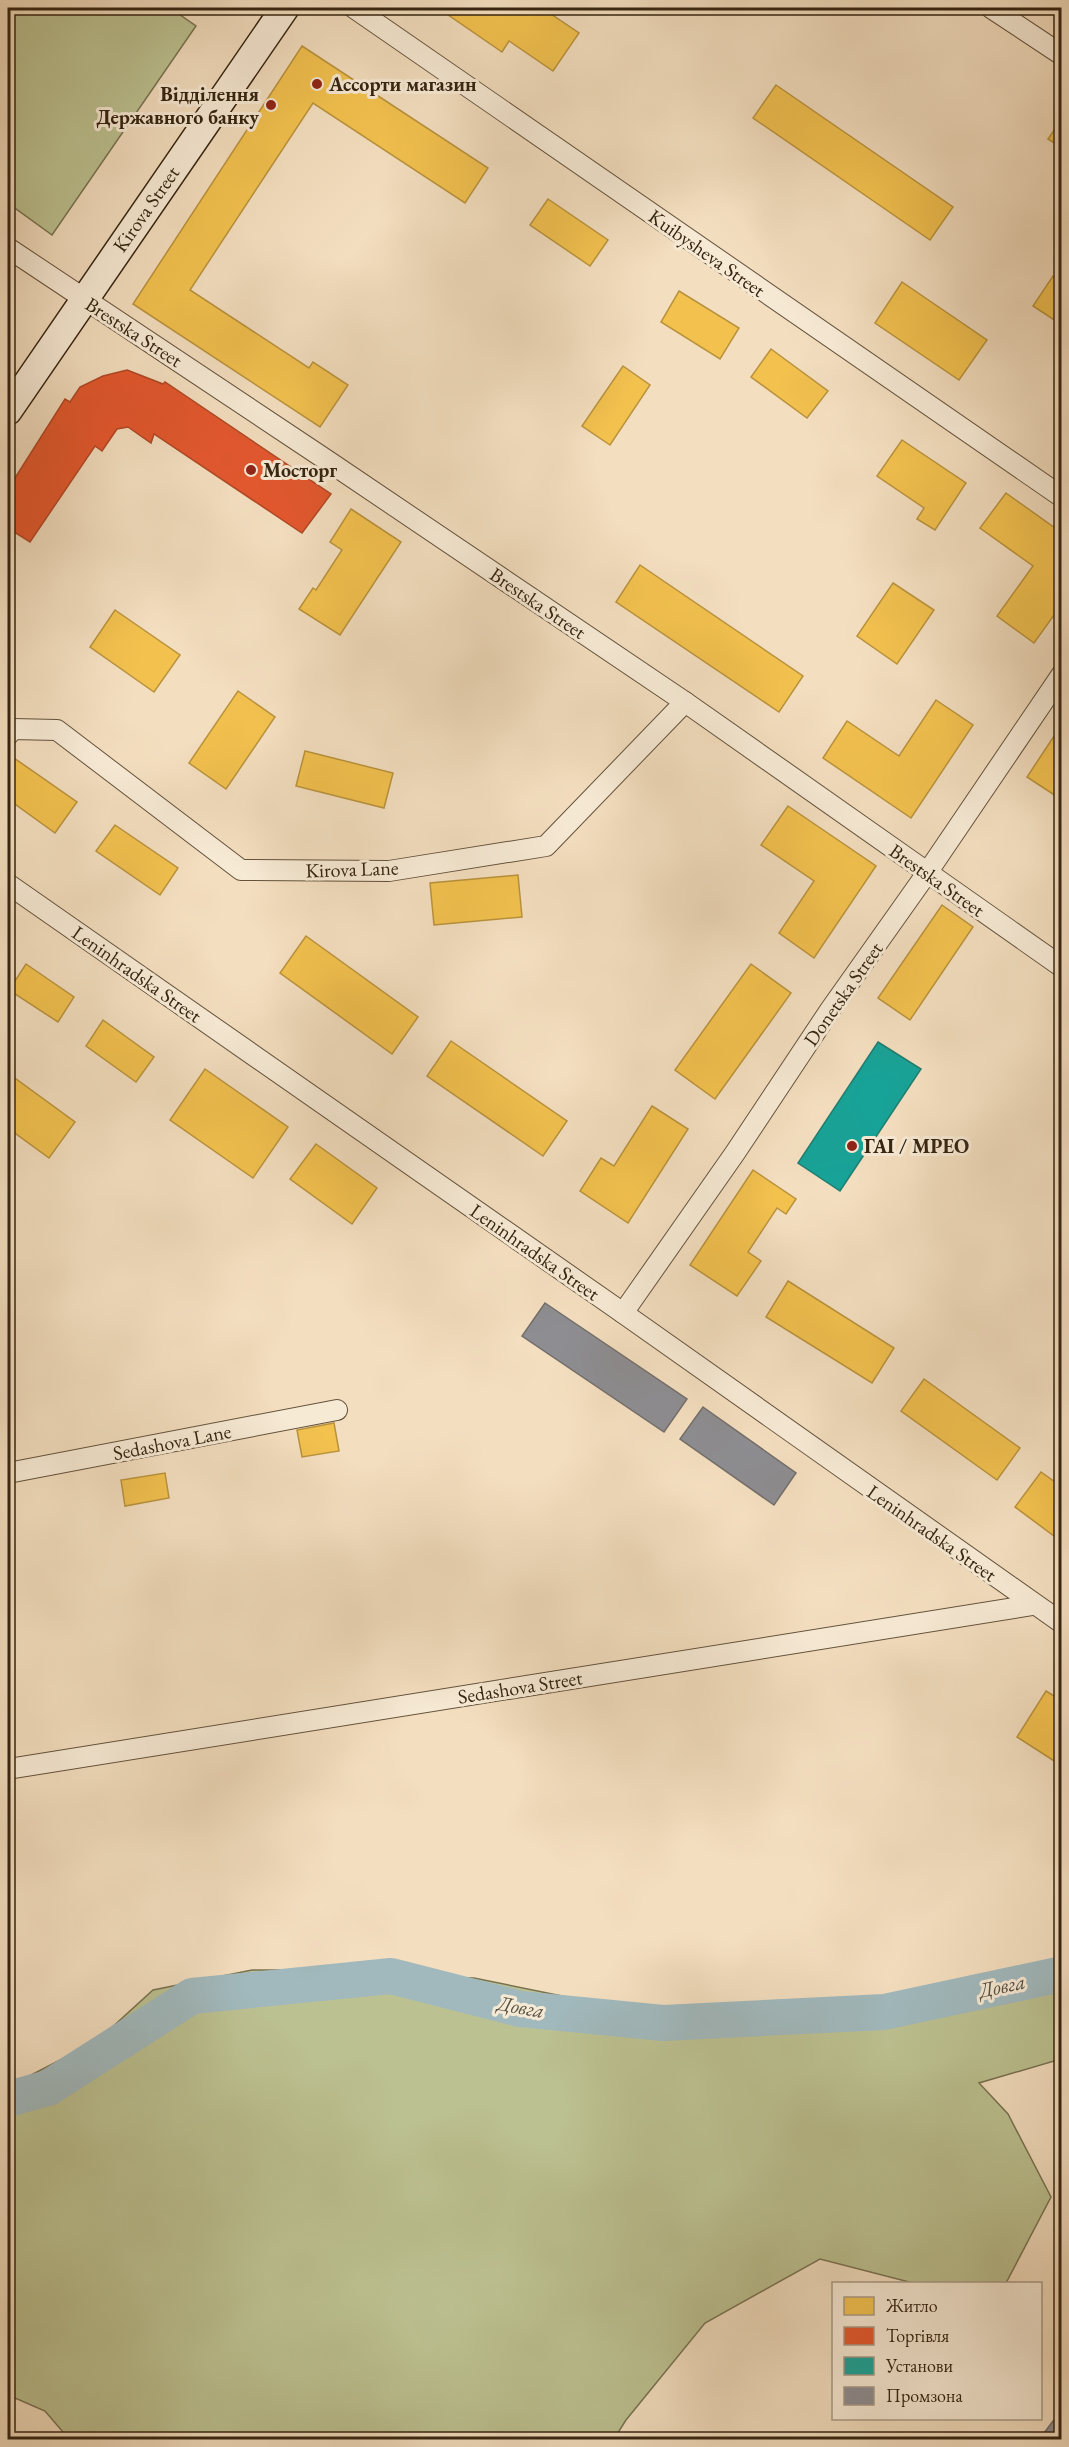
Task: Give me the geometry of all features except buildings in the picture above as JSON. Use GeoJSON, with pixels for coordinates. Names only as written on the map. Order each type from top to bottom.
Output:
{"type":"FeatureCollection","features":[{"type":"Feature","properties":{"kind":"main road","name":"Kirova Street"},"geometry":{"type":"LineString","coordinates":[[8,411],[285,8]]}},
{"type":"Feature","properties":{"kind":"street","name":"Kuibysheva Street"},"geometry":{"type":"LineString","coordinates":[[354,8],[1062,497]]}},
{"type":"Feature","properties":{"kind":"street"},"geometry":{"type":"LineString","coordinates":[[991,8],[1062,55]]}},
{"type":"Feature","properties":{"kind":"street","name":"Brestska Street"},"geometry":{"type":"LineString","coordinates":[[8,248],[685,702],[1062,967]]}},
{"type":"Feature","properties":{"kind":"street","name":"Donetska Street"},"geometry":{"type":"LineString","coordinates":[[623,1313],[1062,674]]}},
{"type":"Feature","properties":{"kind":"street","name":"Kirova Lane"},"geometry":{"type":"LineString","coordinates":[[8,735],[13,729],[57,730],[241,870],[388,871],[546,846],[685,702]]}},
{"type":"Feature","properties":{"kind":"street","name":"Leninhradska Street"},"geometry":{"type":"LineString","coordinates":[[8,884],[623,1313],[1062,1623]]}},
{"type":"Feature","properties":{"kind":"street","name":"Sedashova Lane"},"geometry":{"type":"LineString","coordinates":[[8,1473],[337,1410]]}},
{"type":"Feature","properties":{"kind":"street","name":"Sedashova Street"},"geometry":{"type":"LineString","coordinates":[[8,1769],[1034,1605]]}},
{"type":"Feature","properties":{"kind":"green space"},"geometry":{"type":"Polygon","coordinates":[[[8,8],[170,8],[196,26],[52,235],[8,203],[8,8]]]}},
{"type":"Feature","properties":{"kind":"green space"},"geometry":{"type":"Polygon","coordinates":[[[252,1970],[310,1970],[391,1976],[474,1978],[567,1997],[663,2023],[805,2001],[881,2000],[996,1976],[1061,1974],[1061,2059],[979,2083],[1008,2114],[1051,2197],[1007,2282],[909,2282],[820,2259],[705,2323],[626,2420],[614,2439],[69,2439],[45,2411],[8,2395],[8,2087],[97,2041],[153,1990],[252,1970]]]}},
{"type":"Feature","properties":{"kind":"waterway","name":"Довга"},"geometry":{"type":"LineString","coordinates":[[8,2099],[48,2088],[192,1996],[391,1976],[520,2009],[663,2023],[884,2012],[1062,1974]]}},
{"type":"Feature","properties":{"kind":"place","name":"Ассорти магазин"},"geometry":{"type":"Point","coordinates":[317,84]}},
{"type":"Feature","properties":{"kind":"place","name":"Відділення Державного банку"},"geometry":{"type":"Point","coordinates":[271,105]}},
{"type":"Feature","properties":{"kind":"place","name":"Мосторг"},"geometry":{"type":"Point","coordinates":[251,470]}},
{"type":"Feature","properties":{"kind":"place","name":"ГАІ / МРЕО"},"geometry":{"type":"Point","coordinates":[852,1146]}}]}
